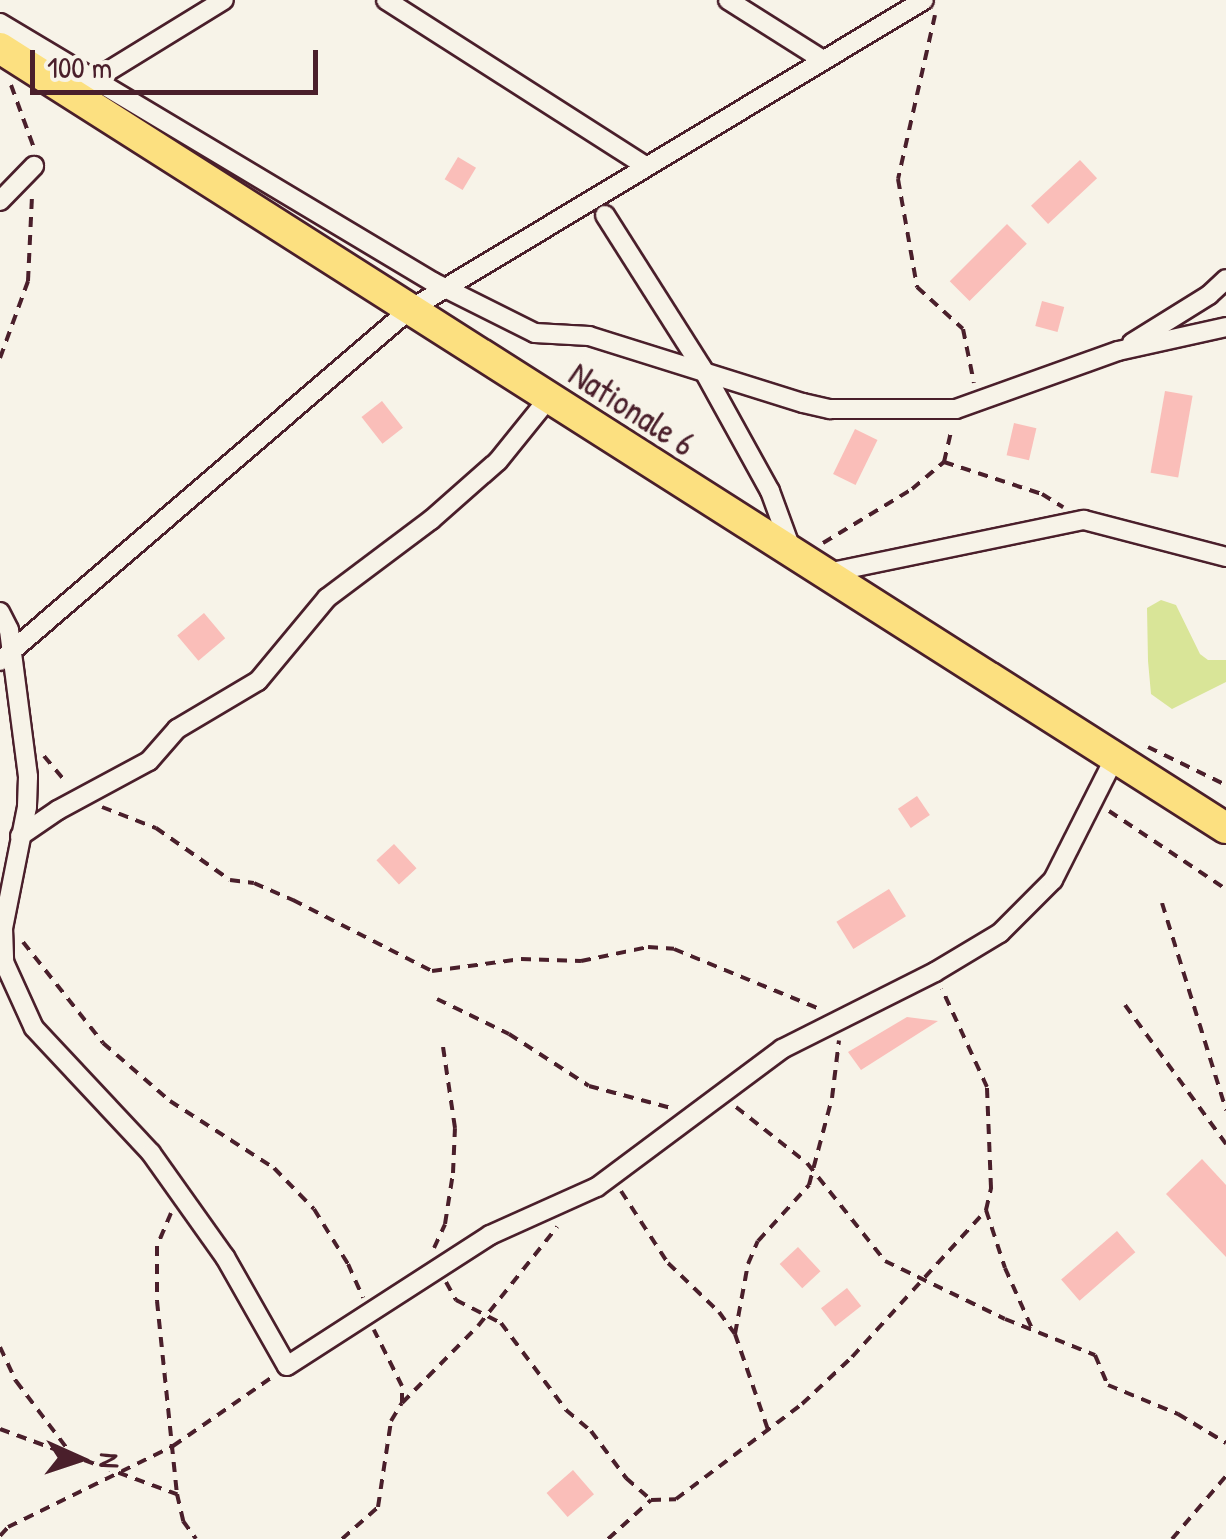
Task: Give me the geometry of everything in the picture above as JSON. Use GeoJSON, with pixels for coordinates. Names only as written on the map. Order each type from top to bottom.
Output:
{"type":"FeatureCollection","features":[{"type":"Feature","properties":{"kind":"main road","name":"Nationale 6"},"geometry":{"type":"LineString","coordinates":[[3,61],[82,87],[409,310],[1226,828]]}},
{"type":"Feature","properties":{"kind":"street"},"geometry":{"type":"LineString","coordinates":[[82,87],[224,0]]}},
{"type":"Feature","properties":{"kind":"street"},"geometry":{"type":"LineString","coordinates":[[386,0],[644,165]]}},
{"type":"Feature","properties":{"kind":"street"},"geometry":{"type":"LineString","coordinates":[[728,0],[823,60]]}},
{"type":"Feature","properties":{"kind":"street"},"geometry":{"type":"LineString","coordinates":[[6,656],[409,310],[644,165],[924,0]]}},
{"type":"Feature","properties":{"kind":"street"},"geometry":{"type":"LineString","coordinates":[[0,23],[82,87],[445,288],[536,333],[589,336],[830,409],[964,406],[1118,351],[1226,327]]}},
{"type":"Feature","properties":{"kind":"street"},"geometry":{"type":"LineString","coordinates":[[0,201],[34,166]]}},
{"type":"Feature","properties":{"kind":"street"},"geometry":{"type":"LineString","coordinates":[[605,215],[702,368],[770,491],[794,556]]}},
{"type":"Feature","properties":{"kind":"street"},"geometry":{"type":"LineString","coordinates":[[1118,351],[1210,296],[1226,279]]}},
{"type":"Feature","properties":{"kind":"street"},"geometry":{"type":"LineString","coordinates":[[20,836],[136,769],[176,729],[258,681],[327,598],[431,520],[498,461],[548,400]]}},
{"type":"Feature","properties":{"kind":"street"},"geometry":{"type":"LineString","coordinates":[[822,574],[1084,520],[1226,557]]}},
{"type":"Feature","properties":{"kind":"street"},"geometry":{"type":"LineString","coordinates":[[0,612],[9,630],[6,656],[24,734],[27,808],[6,910],[4,962],[34,1028],[128,1125],[225,1257],[287,1366],[429,1272],[534,1212],[575,1198],[612,1177],[755,1066],[842,1016],[935,972],[1026,912],[1054,880],[1115,757]]}},
{"type":"Feature","properties":{"kind":"path"},"geometry":{"type":"LineString","coordinates":[[794,556],[912,488],[944,462],[974,371],[963,329],[917,287],[898,179],[938,0]]}},
{"type":"Feature","properties":{"kind":"path"},"geometry":{"type":"LineString","coordinates":[[0,358],[28,281],[34,166],[34,140],[3,61]]}},
{"type":"Feature","properties":{"kind":"path"},"geometry":{"type":"LineString","coordinates":[[944,462],[1042,494],[1084,520]]}},
{"type":"Feature","properties":{"kind":"path"},"geometry":{"type":"LineString","coordinates":[[24,734],[80,798],[156,828],[230,880],[254,883],[293,900],[432,971],[521,959],[581,961],[648,948],[674,948],[842,1016],[832,1098],[809,1186],[758,1242],[748,1264],[735,1334]]}},
{"type":"Feature","properties":{"kind":"path"},"geometry":{"type":"LineString","coordinates":[[1094,802],[1226,889]]}},
{"type":"Feature","properties":{"kind":"path"},"geometry":{"type":"LineString","coordinates":[[1162,902],[1226,1110]]}},
{"type":"Feature","properties":{"kind":"path"},"geometry":{"type":"LineString","coordinates":[[6,910],[32,958],[103,1043],[170,1101],[274,1168],[314,1209],[348,1264],[402,1386],[402,1403]]}},
{"type":"Feature","properties":{"kind":"path"},"geometry":{"type":"LineString","coordinates":[[935,972],[987,1087],[990,1188],[986,1210],[1004,1268],[1032,1332]]}},
{"type":"Feature","properties":{"kind":"path"},"geometry":{"type":"LineString","coordinates":[[437,999],[509,1034],[588,1086],[694,1115]]}},
{"type":"Feature","properties":{"kind":"path"},"geometry":{"type":"LineString","coordinates":[[1125,1005],[1226,1144]]}},
{"type":"Feature","properties":{"kind":"path"},"geometry":{"type":"LineString","coordinates":[[443,1047],[455,1128],[453,1173],[445,1224],[429,1272],[456,1300],[501,1323],[566,1410],[592,1431],[626,1478],[651,1500]]}},
{"type":"Feature","properties":{"kind":"path"},"geometry":{"type":"LineString","coordinates":[[721,1094],[808,1162],[885,1261],[1032,1332],[1095,1355],[1108,1385],[1178,1414],[1226,1443]]}},
{"type":"Feature","properties":{"kind":"path"},"geometry":{"type":"LineString","coordinates":[[612,1177],[668,1263],[719,1312],[735,1334],[768,1430]]}},
{"type":"Feature","properties":{"kind":"path"},"geometry":{"type":"LineString","coordinates":[[180,1195],[157,1246],[157,1301],[177,1494],[183,1521],[196,1539]]}},
{"type":"Feature","properties":{"kind":"path"},"geometry":{"type":"LineString","coordinates":[[342,1539],[378,1507],[392,1420],[402,1403],[545,1246],[575,1198]]}},
{"type":"Feature","properties":{"kind":"path"},"geometry":{"type":"LineString","coordinates":[[608,1539],[651,1500],[676,1499],[768,1430],[852,1357],[986,1210]]}},
{"type":"Feature","properties":{"kind":"path"},"geometry":{"type":"LineString","coordinates":[[0,1348],[16,1381],[75,1460]]}},
{"type":"Feature","properties":{"kind":"path"},"geometry":{"type":"LineString","coordinates":[[0,1534],[173,1446],[287,1366]]}},
{"type":"Feature","properties":{"kind":"path"},"geometry":{"type":"LineString","coordinates":[[0,1429],[75,1460],[177,1494]]}},
{"type":"Feature","properties":{"kind":"path"},"geometry":{"type":"LineString","coordinates":[[1172,1539],[1226,1476]]}},
{"type":"Feature","properties":{"kind":"green space"},"geometry":{"type":"Polygon","coordinates":[[[1161,600],[1176,605],[1200,654],[1208,660],[1226,660],[1226,682],[1172,709],[1151,694],[1147,608],[1161,600]]]}},
{"type":"Feature","properties":{"kind":"building"},"geometry":{"type":"Polygon","coordinates":[[[458,157],[476,168],[463,190],[445,179],[458,157]]]}},
{"type":"Feature","properties":{"kind":"building"},"geometry":{"type":"Polygon","coordinates":[[[1080,160],[1097,178],[1048,224],[1031,206],[1080,160]]]}},
{"type":"Feature","properties":{"kind":"building"},"geometry":{"type":"Polygon","coordinates":[[[1007,224],[1027,244],[970,301],[950,281],[1007,224]]]}},
{"type":"Feature","properties":{"kind":"building"},"geometry":{"type":"Polygon","coordinates":[[[1042,301],[1064,307],[1057,332],[1035,326],[1042,301]]]}},
{"type":"Feature","properties":{"kind":"building"},"geometry":{"type":"Polygon","coordinates":[[[1165,391],[1193,396],[1178,478],[1151,473],[1165,391]]]}},
{"type":"Feature","properties":{"kind":"building"},"geometry":{"type":"Polygon","coordinates":[[[382,401],[403,428],[382,444],[362,417],[382,401]]]}},
{"type":"Feature","properties":{"kind":"building"},"geometry":{"type":"Polygon","coordinates":[[[1014,423],[1036,428],[1029,460],[1007,455],[1014,423]]]}},
{"type":"Feature","properties":{"kind":"building"},"geometry":{"type":"Polygon","coordinates":[[[855,429],[877,440],[856,485],[833,474],[855,429]]]}},
{"type":"Feature","properties":{"kind":"building"},"geometry":{"type":"Polygon","coordinates":[[[204,613],[225,638],[198,661],[177,635],[204,613]]]}},
{"type":"Feature","properties":{"kind":"building"},"geometry":{"type":"Polygon","coordinates":[[[917,796],[930,815],[911,828],[898,809],[917,796]]]}},
{"type":"Feature","properties":{"kind":"building"},"geometry":{"type":"Polygon","coordinates":[[[394,844],[417,868],[399,885],[376,860],[394,844]]]}},
{"type":"Feature","properties":{"kind":"building"},"geometry":{"type":"Polygon","coordinates":[[[889,889],[906,916],[853,949],[836,922],[889,889]]]}},
{"type":"Feature","properties":{"kind":"building"},"geometry":{"type":"Polygon","coordinates":[[[907,1017],[938,1021],[861,1070],[848,1052],[907,1017]]]}},
{"type":"Feature","properties":{"kind":"building"},"geometry":{"type":"Polygon","coordinates":[[[1202,1159],[1226,1185],[1226,1257],[1166,1194],[1202,1159]]]}},
{"type":"Feature","properties":{"kind":"building"},"geometry":{"type":"Polygon","coordinates":[[[1117,1231],[1135,1252],[1080,1301],[1061,1280],[1117,1231]]]}},
{"type":"Feature","properties":{"kind":"building"},"geometry":{"type":"Polygon","coordinates":[[[798,1247],[821,1271],[802,1288],[780,1264],[798,1247]]]}},
{"type":"Feature","properties":{"kind":"building"},"geometry":{"type":"Polygon","coordinates":[[[847,1288],[861,1306],[835,1326],[821,1308],[847,1288]]]}},
{"type":"Feature","properties":{"kind":"building"},"geometry":{"type":"Polygon","coordinates":[[[573,1470],[594,1494],[568,1517],[547,1493],[573,1470]]]}}]}
